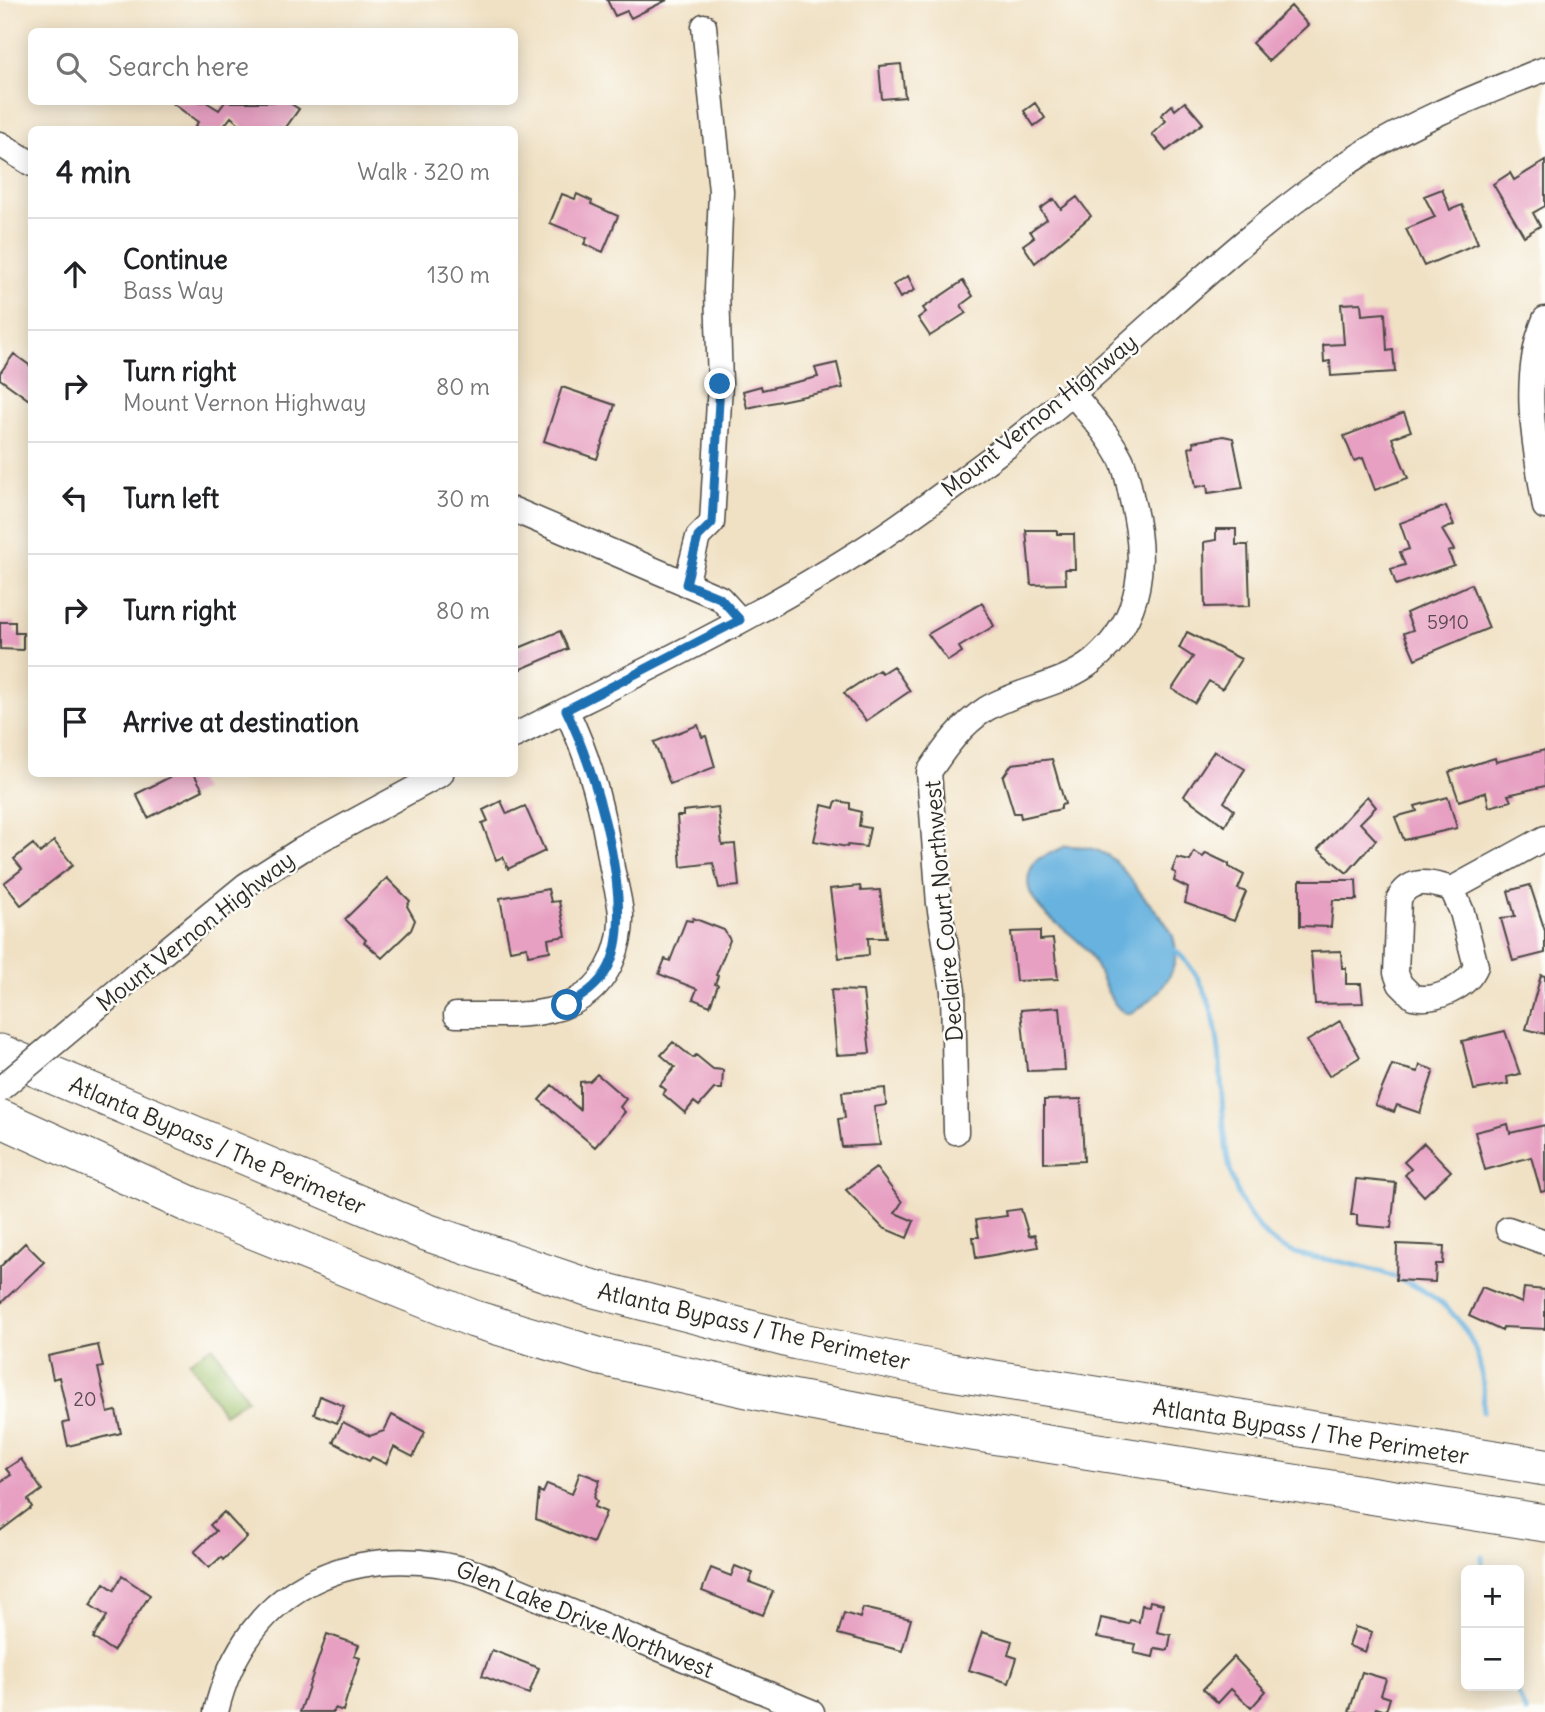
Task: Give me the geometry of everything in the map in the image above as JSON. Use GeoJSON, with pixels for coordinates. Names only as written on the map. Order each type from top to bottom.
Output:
{"type":"FeatureCollection","features":[{"type":"Feature","properties":{"kind":"highway","name":"Atlanta Bypass / The Perimeter"},"geometry":{"type":"LineString","coordinates":[[0,1053],[426,1231],[587,1287],[797,1341],[945,1371],[1545,1467]]}},
{"type":"Feature","properties":{"kind":"highway"},"geometry":{"type":"LineString","coordinates":[[0,1118],[193,1206],[474,1319],[601,1357],[769,1394],[966,1431],[1545,1523]]}},
{"type":"Feature","properties":{"kind":"street"},"geometry":{"type":"LineString","coordinates":[[686,584],[698,537],[712,523],[720,384],[717,290],[721,191],[704,26]]}},
{"type":"Feature","properties":{"kind":"street","name":"Mount Vernon Highway"},"geometry":{"type":"LineString","coordinates":[[518,734],[740,620],[886,534],[1073,394],[1242,246],[1338,169],[1377,144],[1451,107],[1545,69]]}},
{"type":"Feature","properties":{"kind":"street"},"geometry":{"type":"LineString","coordinates":[[0,144],[28,162]]}},
{"type":"Feature","properties":{"kind":"street"},"geometry":{"type":"LineString","coordinates":[[1545,320],[1531,368],[1531,401],[1545,507]]}},
{"type":"Feature","properties":{"kind":"street","name":"Declaire Court Northwest"},"geometry":{"type":"LineString","coordinates":[[956,1132],[953,991],[939,904],[929,772],[962,727],[987,709],[1042,687],[1094,660],[1126,620],[1136,599],[1141,538],[1122,461],[1106,434],[1073,394]]}},
{"type":"Feature","properties":{"kind":"street"},"geometry":{"type":"LineString","coordinates":[[518,512],[720,598],[740,620]]}},
{"type":"Feature","properties":{"kind":"street"},"geometry":{"type":"LineString","coordinates":[[456,1015],[555,1009],[585,995],[607,971],[612,959],[621,914],[608,842],[592,769],[566,710]]}},
{"type":"Feature","properties":{"kind":"street","name":"Mount Vernon Highway"},"geometry":{"type":"LineString","coordinates":[[0,1088],[246,885],[301,850],[435,777]]}},
{"type":"Feature","properties":{"kind":"street"},"geometry":{"type":"LineString","coordinates":[[1452,889],[1462,912],[1476,966],[1466,981],[1455,989],[1433,998],[1413,997],[1400,984],[1396,973],[1399,898],[1404,890],[1423,881],[1452,889],[1545,838]]}},
{"type":"Feature","properties":{"kind":"street"},"geometry":{"type":"LineString","coordinates":[[1508,1229],[1545,1242]]}},
{"type":"Feature","properties":{"kind":"street","name":"Glen Lake Drive Northwest"},"geometry":{"type":"LineString","coordinates":[[216,1712],[228,1673],[238,1652],[251,1633],[282,1601],[318,1578],[341,1569],[405,1559],[447,1563],[480,1574],[812,1712]]}},
{"type":"Feature","properties":{"kind":"green space"},"geometry":{"type":"Polygon","coordinates":[[[213,1346],[247,1399],[224,1414],[189,1361],[213,1346]]]}},
{"type":"Feature","properties":{"kind":"water"},"geometry":{"type":"Polygon","coordinates":[[[1066,846],[1094,849],[1112,859],[1163,919],[1172,934],[1175,959],[1167,981],[1151,999],[1131,1013],[1125,1013],[1113,1002],[1089,953],[1043,912],[1030,891],[1028,878],[1036,860],[1066,846]]]}},
{"type":"Feature","properties":{"kind":"building"},"geometry":{"type":"Polygon","coordinates":[[[607,0],[667,0],[631,18],[627,11],[615,16],[607,0]]]}},
{"type":"Feature","properties":{"kind":"building"},"geometry":{"type":"Polygon","coordinates":[[[1291,6],[1308,25],[1269,61],[1252,43],[1291,6]]]}},
{"type":"Feature","properties":{"kind":"building"},"geometry":{"type":"Polygon","coordinates":[[[901,64],[905,97],[882,99],[879,66],[901,64]]]}},
{"type":"Feature","properties":{"kind":"building"},"geometry":{"type":"Polygon","coordinates":[[[1185,102],[1203,123],[1166,151],[1152,134],[1166,121],[1161,115],[1172,105],[1175,110],[1185,102]]]}},
{"type":"Feature","properties":{"kind":"building"},"geometry":{"type":"Polygon","coordinates":[[[1035,103],[1045,118],[1034,126],[1024,111],[1035,103]]]}},
{"type":"Feature","properties":{"kind":"building"},"geometry":{"type":"Polygon","coordinates":[[[175,105],[211,105],[219,110],[223,105],[293,105],[299,109],[287,126],[241,126],[231,117],[224,126],[196,126],[198,122],[175,105]]]}},
{"type":"Feature","properties":{"kind":"building"},"geometry":{"type":"Polygon","coordinates":[[[1545,161],[1545,206],[1533,213],[1540,226],[1524,236],[1493,184],[1510,173],[1514,180],[1545,161]]]}},
{"type":"Feature","properties":{"kind":"building"},"geometry":{"type":"Polygon","coordinates":[[[1442,189],[1450,210],[1462,205],[1478,243],[1424,266],[1406,229],[1435,217],[1424,196],[1442,189]]]}},
{"type":"Feature","properties":{"kind":"building"},"geometry":{"type":"Polygon","coordinates":[[[562,194],[575,199],[577,194],[592,201],[591,204],[618,216],[603,252],[584,244],[587,238],[550,223],[562,194]]]}},
{"type":"Feature","properties":{"kind":"building"},"geometry":{"type":"Polygon","coordinates":[[[1077,197],[1091,216],[1035,263],[1023,245],[1034,237],[1030,231],[1047,219],[1040,209],[1054,199],[1061,209],[1077,197]]]}},
{"type":"Feature","properties":{"kind":"building"},"geometry":{"type":"Polygon","coordinates":[[[908,276],[915,290],[900,298],[893,285],[908,276]]]}},
{"type":"Feature","properties":{"kind":"building"},"geometry":{"type":"Polygon","coordinates":[[[963,281],[973,296],[961,305],[966,313],[930,336],[918,318],[926,312],[923,308],[963,281]]]}},
{"type":"Feature","properties":{"kind":"building"},"geometry":{"type":"Polygon","coordinates":[[[1361,303],[1362,315],[1385,313],[1387,351],[1393,350],[1395,372],[1331,376],[1330,361],[1324,362],[1323,345],[1344,344],[1341,304],[1361,303]]]}},
{"type":"Feature","properties":{"kind":"building"},"geometry":{"type":"Polygon","coordinates":[[[14,354],[28,364],[28,399],[0,379],[0,373],[14,354]]]}},
{"type":"Feature","properties":{"kind":"building"},"geometry":{"type":"Polygon","coordinates":[[[837,363],[843,388],[747,408],[743,391],[761,386],[762,390],[818,377],[815,368],[837,363]]]}},
{"type":"Feature","properties":{"kind":"building"},"geometry":{"type":"Polygon","coordinates":[[[562,387],[615,405],[597,459],[544,441],[562,387]]]}},
{"type":"Feature","properties":{"kind":"building"},"geometry":{"type":"Polygon","coordinates":[[[1404,413],[1411,431],[1392,438],[1408,478],[1375,490],[1363,458],[1354,461],[1344,436],[1404,413]]]}},
{"type":"Feature","properties":{"kind":"building"},"geometry":{"type":"Polygon","coordinates":[[[1223,436],[1233,438],[1243,488],[1208,493],[1207,485],[1196,487],[1189,448],[1194,446],[1193,442],[1223,436]]]}},
{"type":"Feature","properties":{"kind":"building"},"geometry":{"type":"Polygon","coordinates":[[[1446,506],[1454,525],[1442,530],[1454,550],[1448,552],[1454,565],[1396,585],[1391,569],[1405,565],[1400,552],[1409,549],[1400,523],[1446,506]]]}},
{"type":"Feature","properties":{"kind":"building"},"geometry":{"type":"Polygon","coordinates":[[[1216,529],[1236,529],[1236,545],[1248,545],[1250,606],[1205,607],[1204,542],[1216,540],[1216,529]]]}},
{"type":"Feature","properties":{"kind":"building"},"geometry":{"type":"Polygon","coordinates":[[[1026,530],[1057,530],[1057,534],[1074,534],[1075,569],[1065,569],[1066,584],[1031,585],[1026,530]]]}},
{"type":"Feature","properties":{"kind":"building"},"geometry":{"type":"Polygon","coordinates":[[[1471,584],[1489,628],[1415,659],[1404,633],[1413,630],[1406,613],[1471,584]]]}},
{"type":"Feature","properties":{"kind":"building"},"geometry":{"type":"Polygon","coordinates":[[[982,603],[994,626],[959,647],[962,652],[948,661],[928,634],[982,603]]]}},
{"type":"Feature","properties":{"kind":"building"},"geometry":{"type":"Polygon","coordinates":[[[0,622],[15,622],[15,633],[23,633],[23,650],[0,649],[0,622]]]}},
{"type":"Feature","properties":{"kind":"building"},"geometry":{"type":"Polygon","coordinates":[[[560,631],[568,649],[518,670],[518,648],[560,631]]]}},
{"type":"Feature","properties":{"kind":"building"},"geometry":{"type":"Polygon","coordinates":[[[1187,632],[1241,659],[1222,689],[1209,681],[1195,703],[1172,689],[1193,657],[1179,648],[1187,632]]]}},
{"type":"Feature","properties":{"kind":"building"},"geometry":{"type":"Polygon","coordinates":[[[893,666],[910,691],[866,721],[844,693],[879,670],[882,673],[893,666]]]}},
{"type":"Feature","properties":{"kind":"building"},"geometry":{"type":"Polygon","coordinates":[[[698,725],[702,737],[706,736],[715,767],[670,784],[654,742],[698,725]]]}},
{"type":"Feature","properties":{"kind":"building"},"geometry":{"type":"Polygon","coordinates":[[[1545,750],[1545,786],[1508,795],[1511,801],[1489,807],[1486,792],[1459,801],[1449,772],[1495,758],[1496,762],[1545,750]]]}},
{"type":"Feature","properties":{"kind":"building"},"geometry":{"type":"Polygon","coordinates":[[[1214,751],[1245,769],[1224,802],[1234,810],[1225,826],[1184,796],[1214,751]]]}},
{"type":"Feature","properties":{"kind":"building"},"geometry":{"type":"Polygon","coordinates":[[[1052,759],[1065,804],[1061,805],[1061,809],[1021,818],[1020,813],[1014,813],[1003,777],[1012,764],[1052,759]]]}},
{"type":"Feature","properties":{"kind":"building"},"geometry":{"type":"Polygon","coordinates":[[[170,777],[196,777],[203,790],[148,818],[136,794],[170,777]]]}},
{"type":"Feature","properties":{"kind":"building"},"geometry":{"type":"Polygon","coordinates":[[[1367,796],[1376,807],[1360,823],[1376,840],[1347,873],[1318,849],[1367,796]]]}},
{"type":"Feature","properties":{"kind":"building"},"geometry":{"type":"Polygon","coordinates":[[[1448,797],[1457,828],[1404,840],[1395,817],[1417,811],[1415,806],[1448,797]]]}},
{"type":"Feature","properties":{"kind":"building"},"geometry":{"type":"Polygon","coordinates":[[[501,801],[507,814],[525,806],[545,851],[508,869],[503,857],[496,860],[482,823],[488,821],[483,810],[501,801]]]}},
{"type":"Feature","properties":{"kind":"building"},"geometry":{"type":"Polygon","coordinates":[[[836,801],[850,803],[850,809],[861,812],[859,826],[870,828],[866,847],[847,847],[814,841],[822,805],[834,808],[836,801]]]}},
{"type":"Feature","properties":{"kind":"building"},"geometry":{"type":"Polygon","coordinates":[[[718,807],[722,845],[735,844],[739,886],[719,888],[713,863],[681,867],[677,816],[683,816],[683,811],[718,807]]]}},
{"type":"Feature","properties":{"kind":"building"},"geometry":{"type":"Polygon","coordinates":[[[54,841],[73,865],[21,905],[4,883],[22,869],[14,859],[33,844],[40,853],[54,841]]]}},
{"type":"Feature","properties":{"kind":"building"},"geometry":{"type":"Polygon","coordinates":[[[1194,852],[1203,857],[1206,853],[1244,875],[1238,889],[1246,892],[1234,921],[1185,903],[1188,888],[1174,881],[1176,873],[1172,871],[1177,858],[1190,861],[1194,852]]]}},
{"type":"Feature","properties":{"kind":"building"},"geometry":{"type":"Polygon","coordinates":[[[387,878],[410,901],[407,906],[415,920],[411,930],[382,958],[345,919],[387,878]]]}},
{"type":"Feature","properties":{"kind":"building"},"geometry":{"type":"Polygon","coordinates":[[[1300,880],[1356,880],[1357,900],[1333,900],[1331,927],[1300,926],[1300,880]]]}},
{"type":"Feature","properties":{"kind":"building"},"geometry":{"type":"Polygon","coordinates":[[[1530,885],[1545,931],[1545,953],[1513,961],[1501,919],[1515,916],[1508,891],[1530,885]]]}},
{"type":"Feature","properties":{"kind":"building"},"geometry":{"type":"Polygon","coordinates":[[[860,886],[861,891],[880,890],[886,938],[868,938],[869,955],[839,958],[830,889],[860,886]]]}},
{"type":"Feature","properties":{"kind":"building"},"geometry":{"type":"Polygon","coordinates":[[[548,889],[551,902],[559,901],[566,936],[548,939],[550,951],[528,955],[527,947],[510,950],[500,898],[548,889]]]}},
{"type":"Feature","properties":{"kind":"building"},"geometry":{"type":"Polygon","coordinates":[[[693,918],[724,930],[730,940],[716,975],[715,984],[718,985],[710,1006],[693,999],[697,989],[659,974],[665,959],[670,961],[686,920],[692,921],[693,918]]]}},
{"type":"Feature","properties":{"kind":"building"},"geometry":{"type":"Polygon","coordinates":[[[1040,931],[1040,940],[1053,939],[1058,979],[1016,981],[1011,932],[1040,931]]]}},
{"type":"Feature","properties":{"kind":"building"},"geometry":{"type":"Polygon","coordinates":[[[1341,951],[1342,968],[1346,968],[1346,984],[1361,984],[1363,1003],[1315,1004],[1311,952],[1341,951]]]}},
{"type":"Feature","properties":{"kind":"building"},"geometry":{"type":"Polygon","coordinates":[[[1541,975],[1545,976],[1545,1034],[1526,1029],[1541,975]]]}},
{"type":"Feature","properties":{"kind":"building"},"geometry":{"type":"Polygon","coordinates":[[[831,990],[863,991],[870,1053],[837,1055],[831,990]]]}},
{"type":"Feature","properties":{"kind":"building"},"geometry":{"type":"Polygon","coordinates":[[[1060,1007],[1065,1070],[1027,1071],[1021,1010],[1060,1007]]]}},
{"type":"Feature","properties":{"kind":"building"},"geometry":{"type":"Polygon","coordinates":[[[1340,1021],[1360,1057],[1329,1076],[1307,1041],[1340,1021]]]}},
{"type":"Feature","properties":{"kind":"building"},"geometry":{"type":"Polygon","coordinates":[[[1505,1031],[1520,1074],[1507,1077],[1508,1084],[1474,1090],[1462,1041],[1505,1031]]]}},
{"type":"Feature","properties":{"kind":"building"},"geometry":{"type":"Polygon","coordinates":[[[673,1042],[693,1058],[696,1055],[713,1069],[723,1070],[722,1089],[714,1089],[699,1106],[694,1102],[685,1113],[663,1094],[666,1090],[660,1085],[675,1067],[661,1055],[673,1042]]]}},
{"type":"Feature","properties":{"kind":"building"},"geometry":{"type":"Polygon","coordinates":[[[1392,1065],[1418,1072],[1420,1065],[1434,1070],[1420,1113],[1397,1105],[1394,1112],[1375,1105],[1392,1065]]]}},
{"type":"Feature","properties":{"kind":"building"},"geometry":{"type":"Polygon","coordinates":[[[597,1074],[626,1099],[620,1107],[625,1112],[595,1147],[539,1100],[552,1085],[580,1110],[580,1082],[590,1081],[597,1074]]]}},
{"type":"Feature","properties":{"kind":"building"},"geometry":{"type":"Polygon","coordinates":[[[885,1088],[886,1105],[874,1107],[880,1145],[842,1147],[838,1119],[845,1118],[842,1092],[885,1088]]]}},
{"type":"Feature","properties":{"kind":"building"},"geometry":{"type":"Polygon","coordinates":[[[1081,1099],[1084,1161],[1044,1163],[1044,1100],[1081,1099]]]}},
{"type":"Feature","properties":{"kind":"building"},"geometry":{"type":"Polygon","coordinates":[[[1508,1124],[1510,1133],[1545,1125],[1545,1191],[1541,1192],[1531,1157],[1485,1170],[1475,1132],[1508,1124]]]}},
{"type":"Feature","properties":{"kind":"building"},"geometry":{"type":"Polygon","coordinates":[[[1424,1143],[1451,1171],[1424,1196],[1405,1175],[1411,1169],[1404,1162],[1424,1143]]]}},
{"type":"Feature","properties":{"kind":"building"},"geometry":{"type":"Polygon","coordinates":[[[876,1168],[902,1202],[895,1213],[914,1221],[907,1238],[883,1228],[846,1190],[876,1168]]]}},
{"type":"Feature","properties":{"kind":"building"},"geometry":{"type":"Polygon","coordinates":[[[1356,1179],[1396,1183],[1391,1228],[1357,1225],[1357,1215],[1351,1215],[1356,1179]]]}},
{"type":"Feature","properties":{"kind":"building"},"geometry":{"type":"Polygon","coordinates":[[[1021,1209],[1029,1236],[1035,1235],[1038,1247],[976,1258],[973,1237],[979,1237],[976,1220],[1007,1216],[1006,1211],[1021,1209]]]}},
{"type":"Feature","properties":{"kind":"building"},"geometry":{"type":"Polygon","coordinates":[[[25,1243],[44,1262],[0,1304],[0,1267],[25,1243]]]}},
{"type":"Feature","properties":{"kind":"building"},"geometry":{"type":"Polygon","coordinates":[[[1397,1244],[1444,1246],[1443,1264],[1436,1264],[1435,1282],[1396,1280],[1397,1244]]]}},
{"type":"Feature","properties":{"kind":"building"},"geometry":{"type":"Polygon","coordinates":[[[1482,1287],[1522,1303],[1524,1288],[1545,1290],[1545,1329],[1503,1327],[1502,1331],[1469,1316],[1482,1287]]]}},
{"type":"Feature","properties":{"kind":"building"},"geometry":{"type":"Polygon","coordinates":[[[98,1345],[103,1367],[98,1368],[108,1413],[116,1411],[121,1433],[68,1446],[63,1423],[69,1422],[59,1377],[53,1379],[48,1356],[98,1345]]]}},
{"type":"Feature","properties":{"kind":"building"},"geometry":{"type":"Polygon","coordinates":[[[320,1396],[344,1406],[337,1423],[314,1414],[320,1396]]]}},
{"type":"Feature","properties":{"kind":"building"},"geometry":{"type":"Polygon","coordinates":[[[392,1415],[425,1432],[413,1457],[394,1447],[386,1464],[372,1457],[369,1461],[333,1442],[343,1422],[370,1436],[384,1431],[392,1415]]]}},
{"type":"Feature","properties":{"kind":"building"},"geometry":{"type":"Polygon","coordinates":[[[21,1459],[42,1490],[28,1500],[32,1507],[0,1531],[0,1482],[11,1475],[6,1469],[21,1459]]]}},
{"type":"Feature","properties":{"kind":"building"},"geometry":{"type":"Polygon","coordinates":[[[580,1472],[600,1480],[594,1497],[597,1501],[594,1507],[606,1512],[593,1543],[536,1519],[539,1491],[543,1493],[547,1484],[572,1494],[580,1472]]]}},
{"type":"Feature","properties":{"kind":"building"},"geometry":{"type":"Polygon","coordinates":[[[224,1512],[247,1537],[223,1560],[221,1557],[209,1568],[194,1552],[216,1531],[210,1525],[224,1512]]]}},
{"type":"Feature","properties":{"kind":"building"},"geometry":{"type":"Polygon","coordinates":[[[735,1566],[753,1573],[749,1582],[773,1591],[763,1615],[702,1591],[711,1568],[731,1576],[735,1566]]]}},
{"type":"Feature","properties":{"kind":"building"},"geometry":{"type":"Polygon","coordinates":[[[122,1576],[150,1595],[113,1651],[93,1638],[107,1616],[90,1605],[104,1583],[114,1590],[122,1576]]]}},
{"type":"Feature","properties":{"kind":"building"},"geometry":{"type":"Polygon","coordinates":[[[1150,1601],[1163,1604],[1157,1632],[1171,1635],[1168,1650],[1155,1648],[1153,1657],[1134,1653],[1136,1644],[1097,1637],[1101,1618],[1129,1624],[1130,1620],[1139,1622],[1142,1605],[1149,1606],[1150,1601]]]}},
{"type":"Feature","properties":{"kind":"building"},"geometry":{"type":"Polygon","coordinates":[[[863,1608],[911,1619],[902,1651],[838,1634],[844,1613],[860,1618],[863,1608]]]}},
{"type":"Feature","properties":{"kind":"building"},"geometry":{"type":"Polygon","coordinates":[[[1355,1627],[1372,1632],[1365,1652],[1349,1646],[1355,1627]]]}},
{"type":"Feature","properties":{"kind":"building"},"geometry":{"type":"Polygon","coordinates":[[[982,1632],[1012,1641],[1008,1655],[1017,1658],[1009,1683],[969,1670],[982,1632]]]}},
{"type":"Feature","properties":{"kind":"building"},"geometry":{"type":"Polygon","coordinates":[[[327,1634],[359,1645],[354,1656],[360,1658],[343,1711],[335,1708],[334,1712],[300,1712],[327,1634]]]}},
{"type":"Feature","properties":{"kind":"building"},"geometry":{"type":"Polygon","coordinates":[[[492,1650],[539,1668],[529,1694],[482,1676],[492,1650]]]}},
{"type":"Feature","properties":{"kind":"building"},"geometry":{"type":"Polygon","coordinates":[[[1234,1657],[1266,1691],[1251,1708],[1231,1689],[1218,1703],[1203,1689],[1234,1657]]]}},
{"type":"Feature","properties":{"kind":"building"},"geometry":{"type":"Polygon","coordinates":[[[1362,1672],[1386,1679],[1381,1695],[1390,1698],[1386,1711],[1376,1708],[1374,1712],[1349,1712],[1362,1672]]]}},
{"type":"Feature","properties":{"kind":"waterway"},"geometry":{"type":"LineString","coordinates":[[1175,950],[1199,980],[1212,1013],[1219,1049],[1228,1162],[1239,1197],[1259,1228],[1279,1246],[1290,1251],[1350,1264],[1406,1282],[1429,1294],[1449,1310],[1465,1330],[1476,1353],[1483,1380],[1483,1412]]}},
{"type":"Feature","properties":{"kind":"waterway"},"geometry":{"type":"LineString","coordinates":[[1482,1557],[1482,1565]]}},
{"type":"Feature","properties":{"kind":"waterway"},"geometry":{"type":"LineString","coordinates":[[1516,1691],[1526,1712]]}},
{"type":"Feature","properties":{"kind":"route"},"geometry":{"type":"LineString","coordinates":[[567,1005],[585,995],[607,971],[617,943],[621,914],[592,769],[566,710],[740,620],[720,598],[686,584],[698,537],[712,523],[720,384]]}}]}
